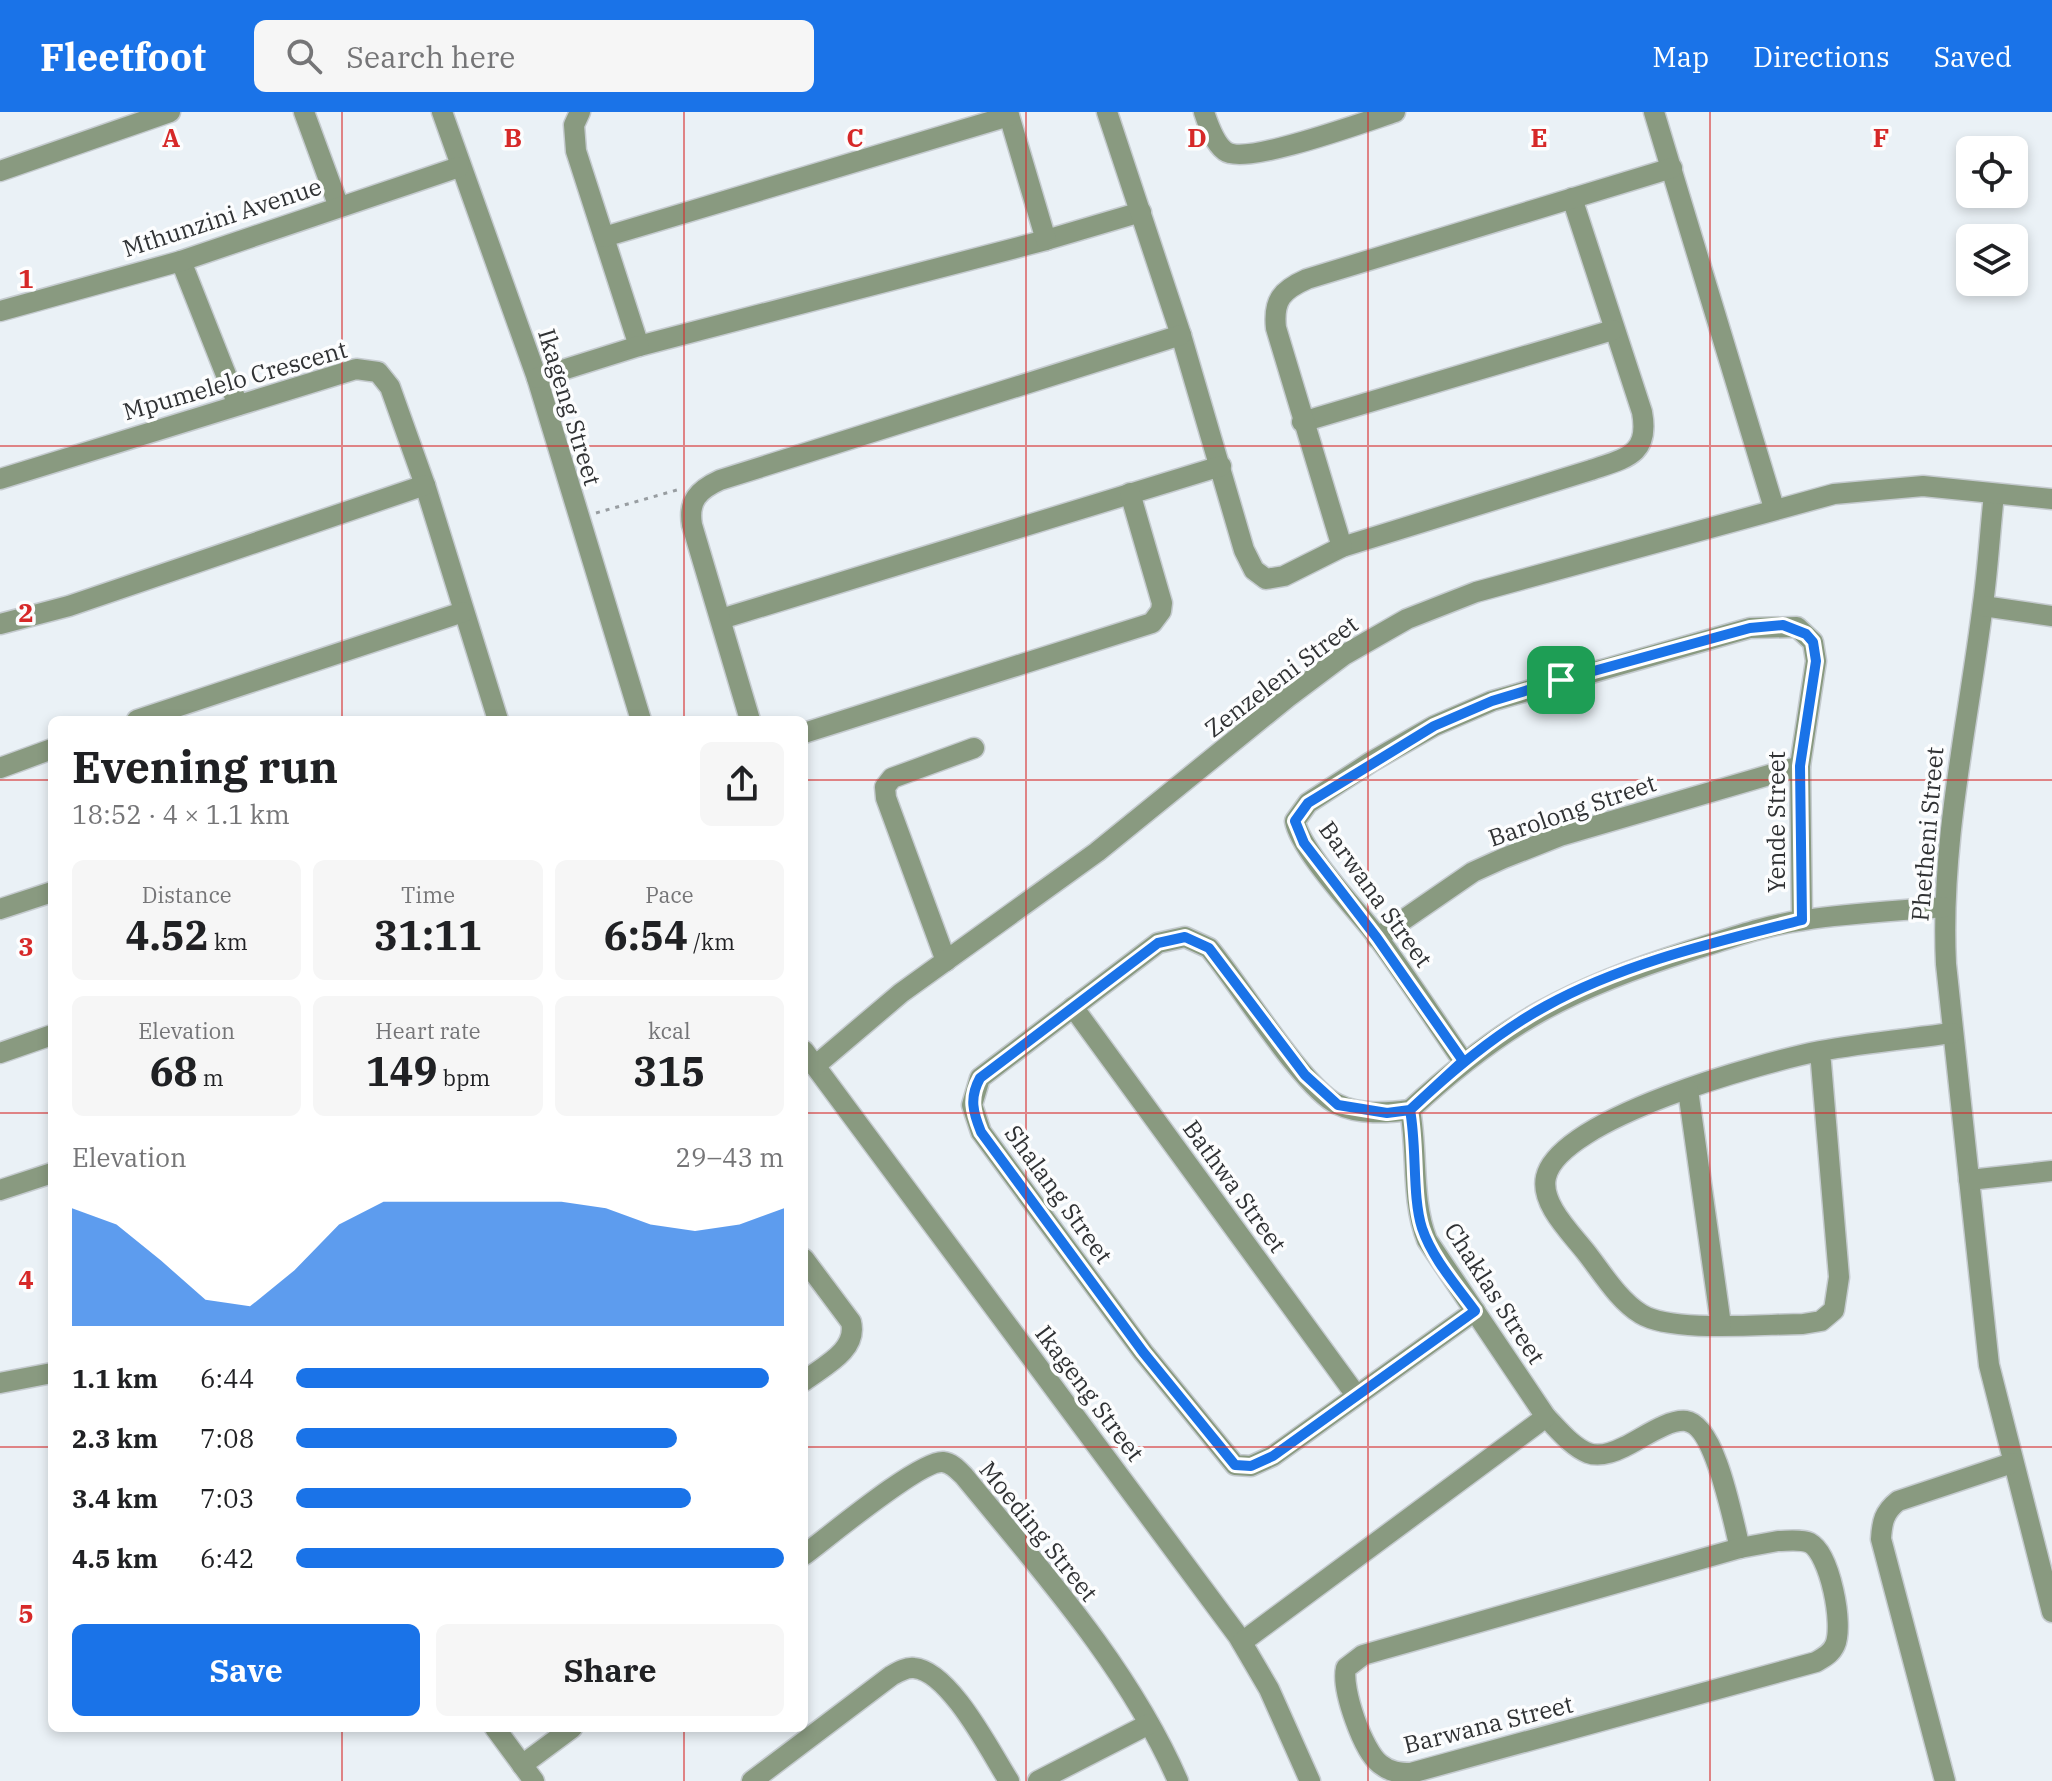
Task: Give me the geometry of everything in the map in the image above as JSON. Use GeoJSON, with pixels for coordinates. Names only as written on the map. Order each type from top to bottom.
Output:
{"type":"FeatureCollection","features":[{"type":"Feature","properties":{"kind":"street"},"geometry":{"type":"LineString","coordinates":[[0,171],[170,112]]}},
{"type":"Feature","properties":{"kind":"street"},"geometry":{"type":"LineString","coordinates":[[304,112],[339,207]]}},
{"type":"Feature","properties":{"kind":"street","name":"Ikageng Street"},"geometry":{"type":"LineString","coordinates":[[442,112],[459,167],[537,378],[640,716]]}},
{"type":"Feature","properties":{"kind":"street"},"geometry":{"type":"LineString","coordinates":[[580,112],[574,125],[576,151],[639,346]]}},
{"type":"Feature","properties":{"kind":"street"},"geometry":{"type":"LineString","coordinates":[[1107,112],[1181,335],[1244,550],[1259,575],[1274,580],[1342,547],[1591,470],[1632,454],[1641,445],[1645,427],[1572,198]]}},
{"type":"Feature","properties":{"kind":"street"},"geometry":{"type":"LineString","coordinates":[[1204,112],[1216,140],[1225,151],[1235,155],[1295,143],[1395,112]]}},
{"type":"Feature","properties":{"kind":"street"},"geometry":{"type":"LineString","coordinates":[[1654,112],[1774,508]]}},
{"type":"Feature","properties":{"kind":"street"},"geometry":{"type":"LineString","coordinates":[[604,237],[1009,114],[1046,240]]}},
{"type":"Feature","properties":{"kind":"street","name":"Mthunzini Avenue"},"geometry":{"type":"LineString","coordinates":[[0,311],[181,261],[459,167]]}},
{"type":"Feature","properties":{"kind":"street"},"geometry":{"type":"LineString","coordinates":[[1342,547],[1276,328],[1274,311],[1286,289],[1307,279],[1672,168]]}},
{"type":"Feature","properties":{"kind":"street"},"geometry":{"type":"LineString","coordinates":[[537,378],[639,346],[1046,240],[1141,212]]}},
{"type":"Feature","properties":{"kind":"street"},"geometry":{"type":"LineString","coordinates":[[181,261],[238,405]]}},
{"type":"Feature","properties":{"kind":"street"},"geometry":{"type":"LineString","coordinates":[[1302,422],[1613,330]]}},
{"type":"Feature","properties":{"kind":"street"},"geometry":{"type":"LineString","coordinates":[[749,716],[690,511],[697,494],[709,485],[1181,335]]}},
{"type":"Feature","properties":{"kind":"street","name":"Mpumelelo Crescent"},"geometry":{"type":"LineString","coordinates":[[0,479],[356,369],[378,372],[390,387],[425,485],[497,716]]}},
{"type":"Feature","properties":{"kind":"street"},"geometry":{"type":"LineString","coordinates":[[721,619],[1221,466]]}},
{"type":"Feature","properties":{"kind":"street"},"geometry":{"type":"LineString","coordinates":[[0,624],[69,606],[425,485]]}},
{"type":"Feature","properties":{"kind":"street","name":"Zenzeleni Street"},"geometry":{"type":"LineString","coordinates":[[810,1059],[1097,852],[1333,663],[1407,619],[1476,592],[1834,494],[1890,487],[2052,499]]}},
{"type":"Feature","properties":{"kind":"street"},"geometry":{"type":"LineString","coordinates":[[808,732],[1152,623],[1161,611],[1162,603],[1130,493]]}},
{"type":"Feature","properties":{"kind":"street","name":"Phetheni Street"},"geometry":{"type":"LineString","coordinates":[[1994,494],[1983,606],[1965,717],[1943,907],[1952,1033],[1980,1309],[1989,1365],[2012,1463],[2052,1612]]}},
{"type":"Feature","properties":{"kind":"street"},"geometry":{"type":"LineString","coordinates":[[1983,606],[2052,616]]}},
{"type":"Feature","properties":{"kind":"street"},"geometry":{"type":"LineString","coordinates":[[149,716],[463,612]]}},
{"type":"Feature","properties":{"kind":"street","name":"Barwana Street"},"geometry":{"type":"LineString","coordinates":[[1463,1061],[1297,831],[1295,821],[1308,803],[1434,726],[1492,701],[1750,628],[1783,625],[1806,634]]}},
{"type":"Feature","properties":{"kind":"street","name":"Yende Street"},"geometry":{"type":"LineString","coordinates":[[1802,920],[1800,766],[1816,661],[1813,642],[1806,634]]}},
{"type":"Feature","properties":{"kind":"street"},"geometry":{"type":"LineString","coordinates":[[946,961],[886,798],[885,787],[892,778],[974,748]]}},
{"type":"Feature","properties":{"kind":"street"},"geometry":{"type":"LineString","coordinates":[[0,768],[48,750]]}},
{"type":"Feature","properties":{"kind":"street","name":"Barolong Street"},"geometry":{"type":"LineString","coordinates":[[1377,938],[1473,872],[1504,858],[1560,836],[1800,766]]}},
{"type":"Feature","properties":{"kind":"street"},"geometry":{"type":"LineString","coordinates":[[0,909],[48,893]]}},
{"type":"Feature","properties":{"kind":"street"},"geometry":{"type":"LineString","coordinates":[[1410,1110],[1463,1061],[1525,1019],[1583,988],[1725,940],[1802,920],[1943,907]]}},
{"type":"Feature","properties":{"kind":"street","name":"Shalang Street"},"geometry":{"type":"LineString","coordinates":[[1410,1110],[1387,1113],[1355,1110],[1325,1097],[1305,1075],[1225,966],[1198,940],[1173,938],[1158,943],[980,1078],[972,1105],[981,1132],[1143,1352],[1235,1465],[1260,1464],[1475,1311]]}},
{"type":"Feature","properties":{"kind":"street","name":"Bathwa Street"},"geometry":{"type":"LineString","coordinates":[[1073,1007],[1356,1395]]}},
{"type":"Feature","properties":{"kind":"street"},"geometry":{"type":"LineString","coordinates":[[1820,1051],[1836,1232],[1837,1304],[1821,1321],[1721,1325],[1656,1321],[1628,1305],[1549,1201],[1546,1176],[1559,1155],[1606,1121],[1758,1066],[1820,1051],[1952,1033]]}},
{"type":"Feature","properties":{"kind":"street"},"geometry":{"type":"LineString","coordinates":[[0,1053],[48,1036]]}},
{"type":"Feature","properties":{"kind":"street","name":"Ikageng Street"},"geometry":{"type":"LineString","coordinates":[[810,1059],[1242,1642],[1269,1689],[1310,1781]]}},
{"type":"Feature","properties":{"kind":"street"},"geometry":{"type":"LineString","coordinates":[[1688,1090],[1721,1325]]}},
{"type":"Feature","properties":{"kind":"street","name":"Chaklas Street"},"geometry":{"type":"LineString","coordinates":[[1410,1110],[1416,1144],[1422,1227],[1433,1252],[1546,1417]]}},
{"type":"Feature","properties":{"kind":"street"},"geometry":{"type":"LineString","coordinates":[[1969,1180],[2052,1171]]}},
{"type":"Feature","properties":{"kind":"street"},"geometry":{"type":"LineString","coordinates":[[0,1190],[48,1174]]}},
{"type":"Feature","properties":{"kind":"street"},"geometry":{"type":"LineString","coordinates":[[808,1264],[851,1322],[853,1332],[848,1345],[808,1378]]}},
{"type":"Feature","properties":{"kind":"street"},"geometry":{"type":"LineString","coordinates":[[0,1383],[48,1374]]}},
{"type":"Feature","properties":{"kind":"street"},"geometry":{"type":"LineString","coordinates":[[1242,1642],[1546,1417],[1569,1440],[1589,1454],[1616,1451],[1670,1424],[1686,1421],[1693,1424],[1702,1432],[1719,1468],[1740,1548]]}},
{"type":"Feature","properties":{"kind":"street"},"geometry":{"type":"LineString","coordinates":[[1945,1781],[1881,1539],[1882,1528],[1886,1510],[1898,1501],[2012,1463]]}},
{"type":"Feature","properties":{"kind":"street","name":"Moeding Street"},"geometry":{"type":"LineString","coordinates":[[808,1552],[903,1481],[935,1464],[951,1465],[964,1476],[1067,1605],[1149,1724],[1178,1781]]}},
{"type":"Feature","properties":{"kind":"street","name":"Barwana Street"},"geometry":{"type":"LineString","coordinates":[[1793,1541],[1807,1542],[1816,1548],[1829,1578],[1839,1626],[1836,1642],[1828,1655],[1816,1662],[1616,1719],[1411,1773],[1389,1770],[1371,1754],[1345,1682],[1346,1668],[1356,1659],[1394,1644],[1740,1548],[1793,1541]]}},
{"type":"Feature","properties":{"kind":"street"},"geometry":{"type":"LineString","coordinates":[[752,1781],[891,1676],[910,1668],[934,1677],[963,1707],[1009,1781]]}},
{"type":"Feature","properties":{"kind":"street"},"geometry":{"type":"LineString","coordinates":[[1038,1781],[1149,1724]]}},
{"type":"Feature","properties":{"kind":"street"},"geometry":{"type":"LineString","coordinates":[[498,1732],[528,1773],[568,1732]]}},
{"type":"Feature","properties":{"kind":"path"},"geometry":{"type":"LineString","coordinates":[[578,518],[670,491],[709,485]]}},
{"type":"Feature","properties":{"kind":"route"},"geometry":{"type":"LineString","coordinates":[[1561,680],[1492,701],[1434,726],[1308,803],[1295,821],[1304,843],[1377,938],[1463,1061],[1410,1110],[1387,1113],[1355,1110],[1325,1097],[1305,1075],[1225,966],[1198,940],[1185,937],[1158,943],[980,1078],[974,1089],[972,1105],[981,1132],[1143,1352],[1223,1455],[1241,1468],[1260,1464],[1273,1456],[1475,1311],[1433,1252],[1422,1227],[1418,1211],[1416,1144],[1410,1110],[1463,1061],[1546,1006],[1583,988],[1638,967],[1802,920],[1800,766],[1816,661],[1813,642],[1806,634],[1797,627],[1783,625],[1750,628],[1649,659],[1561,680]]}}]}
